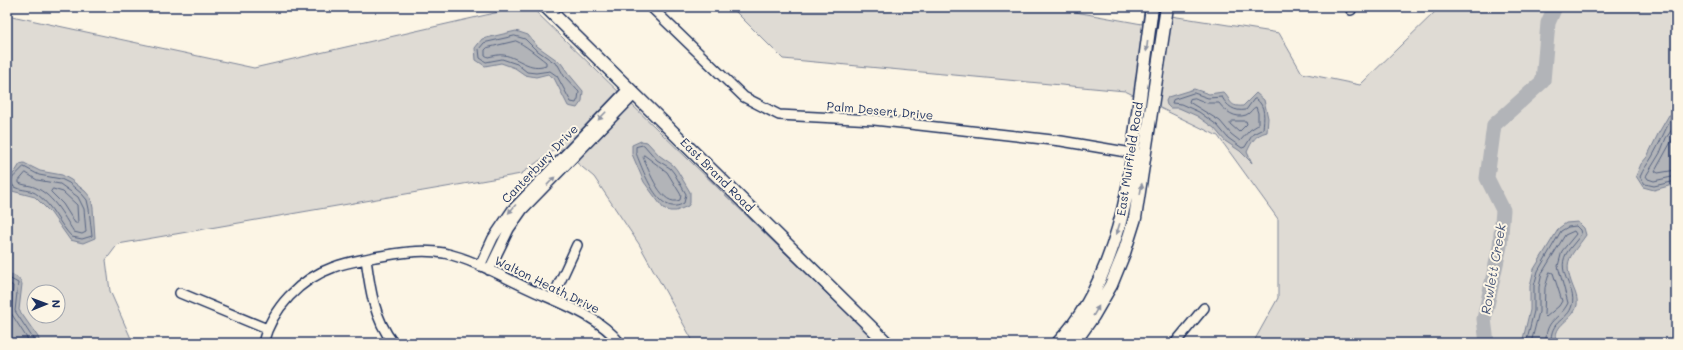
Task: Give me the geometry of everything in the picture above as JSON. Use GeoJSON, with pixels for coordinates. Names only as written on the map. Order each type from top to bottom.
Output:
{"type":"FeatureCollection","features":[{"type":"Feature","properties":{"kind":"street","name":"East Brand Road"},"geometry":{"type":"LineString","coordinates":[[546,7],[887,343]]}},
{"type":"Feature","properties":{"kind":"street","name":"Palm Desert Drive"},"geometry":{"type":"LineString","coordinates":[[651,7],[744,97],[779,115],[882,121],[1061,141],[1146,155]]}},
{"type":"Feature","properties":{"kind":"street","name":"East Muirfield Road"},"geometry":{"type":"LineString","coordinates":[[1061,342],[1088,300],[1100,277],[1122,217],[1133,153],[1152,7]]}},
{"type":"Feature","properties":{"kind":"street","name":"East Muirfield Road"},"geometry":{"type":"LineString","coordinates":[[1074,343],[1093,316],[1111,285],[1124,253],[1135,218],[1146,155],[1167,7]]}},
{"type":"Feature","properties":{"kind":"street","name":"Canterbury Drive"},"geometry":{"type":"LineString","coordinates":[[480,266],[492,238],[512,210],[632,91]]}},
{"type":"Feature","properties":{"kind":"street","name":"Canterbury Drive"},"geometry":{"type":"LineString","coordinates":[[489,270],[509,229],[524,209],[632,91]]}},
{"type":"Feature","properties":{"kind":"street"},"geometry":{"type":"LineString","coordinates":[[552,299],[577,246]]}},
{"type":"Feature","properties":{"kind":"street","name":"Walton Heath Drive"},"geometry":{"type":"LineString","coordinates":[[263,343],[267,329],[285,301],[307,281],[333,267],[366,259],[409,252],[431,252],[458,257],[552,299],[591,318],[620,343]]}},
{"type":"Feature","properties":{"kind":"street"},"geometry":{"type":"LineString","coordinates":[[366,259],[374,307],[380,322],[393,343]]}},
{"type":"Feature","properties":{"kind":"street"},"geometry":{"type":"LineString","coordinates":[[180,293],[267,329]]}},
{"type":"Feature","properties":{"kind":"street"},"geometry":{"type":"LineString","coordinates":[[1175,343],[1204,308]]}},
{"type":"Feature","properties":{"kind":"shaded area"},"geometry":{"type":"Polygon","coordinates":[[[521,7],[531,7],[878,343],[694,343],[639,244],[594,177],[558,147],[521,174],[118,244],[106,260],[110,291],[133,343],[7,343],[7,15],[254,68],[521,7]]]}},
{"type":"Feature","properties":{"kind":"shaded area"},"geometry":{"type":"Polygon","coordinates":[[[731,7],[1048,7],[1142,24],[1145,7],[1172,7],[1171,16],[1279,33],[1302,73],[1360,85],[1440,7],[1676,7],[1676,343],[1253,343],[1278,298],[1278,219],[1218,136],[1125,91],[783,59],[731,7]]]}},
{"type":"Feature","properties":{"kind":"water"},"geometry":{"type":"Polygon","coordinates":[[[516,31],[528,35],[537,46],[561,63],[583,91],[582,101],[577,108],[568,106],[554,78],[548,74],[536,77],[525,75],[515,68],[501,63],[485,66],[476,60],[475,48],[482,39],[516,31]]]}},
{"type":"Feature","properties":{"kind":"water"},"geometry":{"type":"Polygon","coordinates":[[[1194,89],[1209,94],[1223,92],[1232,104],[1238,106],[1243,106],[1256,93],[1264,100],[1268,118],[1267,132],[1257,137],[1252,142],[1247,152],[1252,163],[1240,151],[1225,141],[1214,128],[1197,116],[1179,108],[1170,108],[1167,105],[1166,101],[1168,97],[1194,89]]]}},
{"type":"Feature","properties":{"kind":"water"},"geometry":{"type":"Polygon","coordinates":[[[1669,115],[1676,115],[1676,184],[1654,190],[1643,187],[1636,176],[1641,164],[1647,157],[1669,115]]]}},
{"type":"Feature","properties":{"kind":"water"},"geometry":{"type":"Polygon","coordinates":[[[641,141],[647,142],[660,156],[673,165],[677,170],[690,192],[690,203],[688,206],[676,211],[670,211],[663,208],[644,182],[632,154],[632,145],[641,141]]]}},
{"type":"Feature","properties":{"kind":"water"},"geometry":{"type":"Polygon","coordinates":[[[24,163],[40,171],[62,175],[85,191],[91,198],[95,238],[83,243],[70,240],[51,213],[35,197],[12,191],[7,185],[8,178],[15,172],[20,164],[24,163]]]}},
{"type":"Feature","properties":{"kind":"water"},"geometry":{"type":"Polygon","coordinates":[[[1578,222],[1584,228],[1586,235],[1572,254],[1568,264],[1570,278],[1577,300],[1575,311],[1557,331],[1556,343],[1522,343],[1530,310],[1530,286],[1534,269],[1559,228],[1566,223],[1578,222]]]}},
{"type":"Feature","properties":{"kind":"water"},"geometry":{"type":"Polygon","coordinates":[[[7,273],[16,277],[22,284],[19,310],[26,320],[26,324],[29,324],[38,337],[40,343],[7,343],[7,273]]]}},
{"type":"Feature","properties":{"kind":"waterway","name":"Rowlett Creek"},"geometry":{"type":"LineString","coordinates":[[1487,343],[1484,319],[1500,246],[1503,210],[1487,178],[1494,125],[1543,81],[1548,23],[1555,7]]}}]}
